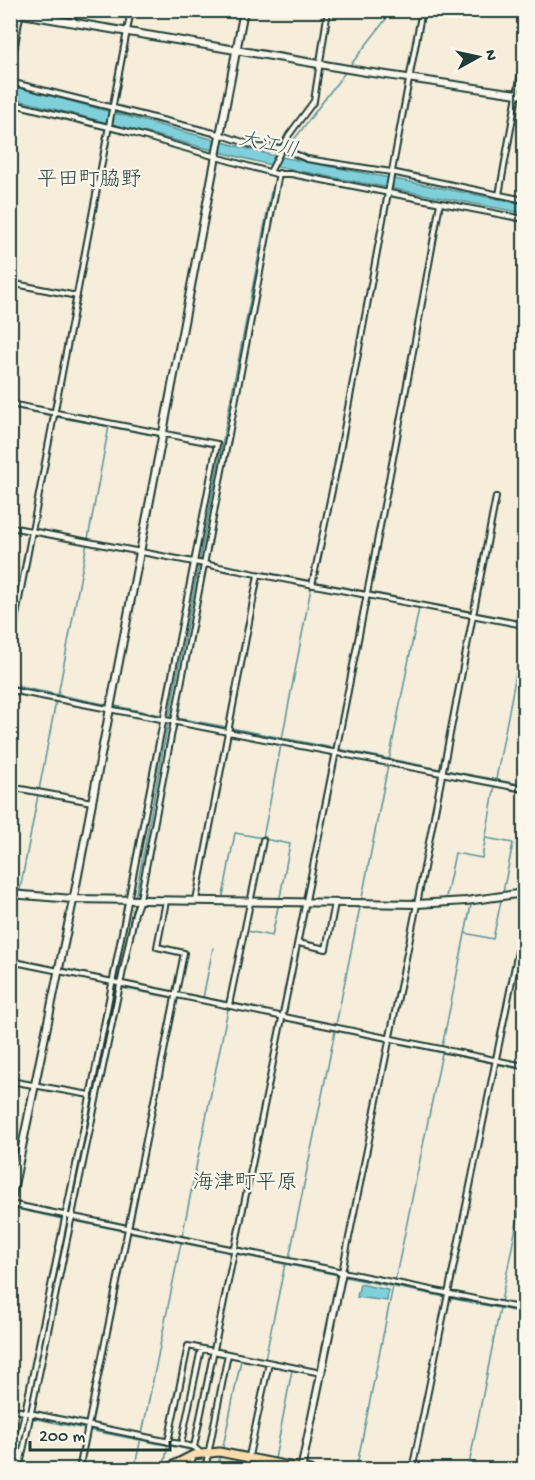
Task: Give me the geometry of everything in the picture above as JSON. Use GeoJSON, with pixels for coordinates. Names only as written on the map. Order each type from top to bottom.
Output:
{"type":"FeatureCollection","features":[{"type":"Feature","properties":{"kind":"main road"},"geometry":{"type":"LineString","coordinates":[[164,1470],[177,1466],[199,1452],[249,1457],[310,1470]]}},
{"type":"Feature","properties":{"kind":"street"},"geometry":{"type":"LineString","coordinates":[[73,22],[75,10]]}},
{"type":"Feature","properties":{"kind":"street"},"geometry":{"type":"LineString","coordinates":[[10,647],[114,110],[131,10]]}},
{"type":"Feature","properties":{"kind":"street"},"geometry":{"type":"LineString","coordinates":[[244,10],[74,899],[11,1204],[525,1310]]}},
{"type":"Feature","properties":{"kind":"street"},"geometry":{"type":"LineString","coordinates":[[270,171],[281,148],[312,105],[328,10]]}},
{"type":"Feature","properties":{"kind":"street"},"geometry":{"type":"LineString","coordinates":[[312,585],[422,10]]}},
{"type":"Feature","properties":{"kind":"street"},"geometry":{"type":"LineString","coordinates":[[10,12],[21,12],[343,68],[521,94]]}},
{"type":"Feature","properties":{"kind":"street"},"geometry":{"type":"LineString","coordinates":[[10,74],[21,12]]}},
{"type":"Feature","properties":{"kind":"street"},"geometry":{"type":"LineString","coordinates":[[499,195],[521,94],[525,56]]}},
{"type":"Feature","properties":{"kind":"street"},"geometry":{"type":"LineString","coordinates":[[10,82],[258,147],[281,148],[307,159],[525,200]]}},
{"type":"Feature","properties":{"kind":"street"},"geometry":{"type":"LineString","coordinates":[[10,103],[270,171],[525,219]]}},
{"type":"Feature","properties":{"kind":"street"},"geometry":{"type":"LineString","coordinates":[[69,1216],[90,1094],[135,899],[172,721],[279,172]]}},
{"type":"Feature","properties":{"kind":"street"},"geometry":{"type":"LineString","coordinates":[[204,1470],[199,1452],[214,1351],[367,596],[440,203]]}},
{"type":"Feature","properties":{"kind":"street"},"geometry":{"type":"LineString","coordinates":[[10,283],[78,296]]}},
{"type":"Feature","properties":{"kind":"street"},"geometry":{"type":"LineString","coordinates":[[10,404],[217,444],[165,720],[121,986],[69,1216],[28,1413],[19,1470]]}},
{"type":"Feature","properties":{"kind":"street"},"geometry":{"type":"LineString","coordinates":[[301,1469],[417,904],[495,497]]}},
{"type":"Feature","properties":{"kind":"street"},"geometry":{"type":"LineString","coordinates":[[10,527],[525,625]]}},
{"type":"Feature","properties":{"kind":"street"},"geometry":{"type":"LineString","coordinates":[[196,900],[258,575]]}},
{"type":"Feature","properties":{"kind":"street"},"geometry":{"type":"LineString","coordinates":[[10,690],[525,789]]}},
{"type":"Feature","properties":{"kind":"street"},"geometry":{"type":"LineString","coordinates":[[10,802],[12,787],[92,802]]}},
{"type":"Feature","properties":{"kind":"street"},"geometry":{"type":"LineString","coordinates":[[229,1005],[263,840]]}},
{"type":"Feature","properties":{"kind":"street"},"geometry":{"type":"LineString","coordinates":[[10,894],[74,899],[417,904],[466,901],[525,893]]}},
{"type":"Feature","properties":{"kind":"street"},"geometry":{"type":"LineString","coordinates":[[79,1470],[184,953],[157,947],[166,900]]}},
{"type":"Feature","properties":{"kind":"street"},"geometry":{"type":"LineString","coordinates":[[298,943],[326,949],[335,903]]}},
{"type":"Feature","properties":{"kind":"street"},"geometry":{"type":"LineString","coordinates":[[412,1470],[525,922]]}},
{"type":"Feature","properties":{"kind":"street"},"geometry":{"type":"LineString","coordinates":[[10,961],[114,982],[121,986],[176,994],[525,1066]]}},
{"type":"Feature","properties":{"kind":"street"},"geometry":{"type":"LineString","coordinates":[[10,1082],[90,1094]]}},
{"type":"Feature","properties":{"kind":"street"},"geometry":{"type":"LineString","coordinates":[[168,1442],[188,1346],[321,1373]]}},
{"type":"Feature","properties":{"kind":"street"},"geometry":{"type":"LineString","coordinates":[[181,1444],[201,1348]]}},
{"type":"Feature","properties":{"kind":"street"},"geometry":{"type":"LineString","coordinates":[[190,1470],[199,1452],[228,1354]]}},
{"type":"Feature","properties":{"kind":"street"},"geometry":{"type":"LineString","coordinates":[[246,1470],[268,1363]]}},
{"type":"Feature","properties":{"kind":"street"},"geometry":{"type":"LineString","coordinates":[[10,1409],[181,1444],[199,1452]]}},
{"type":"Feature","properties":{"kind":"street"},"geometry":{"type":"LineString","coordinates":[[13,1470],[28,1413]]}},
{"type":"Feature","properties":{"kind":"street"},"geometry":{"type":"LineString","coordinates":[[523,1470],[525,1461]]}},
{"type":"Feature","properties":{"kind":"water"},"geometry":{"type":"Polygon","coordinates":[[[10,85],[271,155],[524,204],[524,213],[278,167],[11,98],[10,85]]]}},
{"type":"Feature","properties":{"kind":"water"},"geometry":{"type":"Polygon","coordinates":[[[360,1284],[388,1290],[387,1301],[357,1297],[360,1284]]]}},
{"type":"Feature","properties":{"kind":"waterway"},"geometry":{"type":"LineString","coordinates":[[179,10],[189,10]]}},
{"type":"Feature","properties":{"kind":"waterway"},"geometry":{"type":"LineString","coordinates":[[349,67],[393,10]]}},
{"type":"Feature","properties":{"kind":"waterway","name":"大江川"},"geometry":{"type":"LineString","coordinates":[[290,145],[346,71]]}},
{"type":"Feature","properties":{"kind":"waterway"},"geometry":{"type":"LineString","coordinates":[[169,718],[271,192]]}},
{"type":"Feature","properties":{"kind":"waterway"},"geometry":{"type":"LineString","coordinates":[[10,407],[53,416]]}},
{"type":"Feature","properties":{"kind":"waterway"},"geometry":{"type":"LineString","coordinates":[[57,417],[159,436]]}},
{"type":"Feature","properties":{"kind":"waterway"},"geometry":{"type":"LineString","coordinates":[[88,539],[109,426]]}},
{"type":"Feature","properties":{"kind":"waterway"},"geometry":{"type":"LineString","coordinates":[[166,437],[214,446]]}},
{"type":"Feature","properties":{"kind":"waterway"},"geometry":{"type":"LineString","coordinates":[[58,695],[87,543]]}},
{"type":"Feature","properties":{"kind":"waterway"},"geometry":{"type":"LineString","coordinates":[[517,621],[524,585]]}},
{"type":"Feature","properties":{"kind":"waterway"},"geometry":{"type":"LineString","coordinates":[[282,739],[311,588]]}},
{"type":"Feature","properties":{"kind":"waterway"},"geometry":{"type":"LineString","coordinates":[[389,760],[419,608]]}},
{"type":"Feature","properties":{"kind":"waterway"},"geometry":{"type":"LineString","coordinates":[[496,779],[524,632]]}},
{"type":"Feature","properties":{"kind":"waterway"},"geometry":{"type":"LineString","coordinates":[[10,685],[104,704]]}},
{"type":"Feature","properties":{"kind":"waterway"},"geometry":{"type":"LineString","coordinates":[[39,790],[56,701]]}},
{"type":"Feature","properties":{"kind":"waterway"},"geometry":{"type":"LineString","coordinates":[[115,706],[161,715]]}},
{"type":"Feature","properties":{"kind":"waterway"},"geometry":{"type":"LineString","coordinates":[[177,718],[227,727]]}},
{"type":"Feature","properties":{"kind":"waterway"},"geometry":{"type":"LineString","coordinates":[[135,898],[168,723]]}},
{"type":"Feature","properties":{"kind":"waterway"},"geometry":{"type":"LineString","coordinates":[[231,728],[334,748]]}},
{"type":"Feature","properties":{"kind":"waterway"},"geometry":{"type":"LineString","coordinates":[[223,896],[235,833],[263,838],[281,745]]}},
{"type":"Feature","properties":{"kind":"waterway"},"geometry":{"type":"LineString","coordinates":[[338,749],[440,769]]}},
{"type":"Feature","properties":{"kind":"waterway"},"geometry":{"type":"LineString","coordinates":[[362,898],[388,765]]}},
{"type":"Feature","properties":{"kind":"waterway"},"geometry":{"type":"LineString","coordinates":[[445,770],[524,785]]}},
{"type":"Feature","properties":{"kind":"waterway"},"geometry":{"type":"LineString","coordinates":[[446,897],[455,853],[482,858],[495,785]]}},
{"type":"Feature","properties":{"kind":"waterway"},"geometry":{"type":"LineString","coordinates":[[15,791],[38,795],[20,890]]}},
{"type":"Feature","properties":{"kind":"waterway"},"geometry":{"type":"LineString","coordinates":[[486,838],[513,843],[503,892]]}},
{"type":"Feature","properties":{"kind":"waterway"},"geometry":{"type":"LineString","coordinates":[[264,839],[290,844],[280,897]]}},
{"type":"Feature","properties":{"kind":"waterway"},"geometry":{"type":"LineString","coordinates":[[10,899],[18,899],[10,937]]}},
{"type":"Feature","properties":{"kind":"waterway"},"geometry":{"type":"LineString","coordinates":[[465,933],[493,939],[501,901]]}},
{"type":"Feature","properties":{"kind":"waterway"},"geometry":{"type":"LineString","coordinates":[[118,980],[134,903]]}},
{"type":"Feature","properties":{"kind":"waterway"},"geometry":{"type":"LineString","coordinates":[[442,1047],[471,905]]}},
{"type":"Feature","properties":{"kind":"waterway"},"geometry":{"type":"LineString","coordinates":[[232,1004],[247,931],[272,936],[278,907]]}},
{"type":"Feature","properties":{"kind":"waterway"},"geometry":{"type":"LineString","coordinates":[[336,1025],[360,907]]}},
{"type":"Feature","properties":{"kind":"waterway"},"geometry":{"type":"LineString","coordinates":[[203,998],[213,948]]}},
{"type":"Feature","properties":{"kind":"waterway"},"geometry":{"type":"LineString","coordinates":[[16,1470],[117,985]]}},
{"type":"Feature","properties":{"kind":"waterway"},"geometry":{"type":"LineString","coordinates":[[121,988],[173,998]]}},
{"type":"Feature","properties":{"kind":"waterway"},"geometry":{"type":"LineString","coordinates":[[177,998],[280,1019]]}},
{"type":"Feature","properties":{"kind":"waterway"},"geometry":{"type":"LineString","coordinates":[[182,1237],[228,1009]]}},
{"type":"Feature","properties":{"kind":"waterway"},"geometry":{"type":"LineString","coordinates":[[284,1020],[387,1041]]}},
{"type":"Feature","properties":{"kind":"waterway"},"geometry":{"type":"LineString","coordinates":[[289,1259],[335,1031]]}},
{"type":"Feature","properties":{"kind":"waterway"},"geometry":{"type":"LineString","coordinates":[[391,1042],[493,1063]]}},
{"type":"Feature","properties":{"kind":"waterway"},"geometry":{"type":"LineString","coordinates":[[395,1281],[442,1053]]}},
{"type":"Feature","properties":{"kind":"waterway"},"geometry":{"type":"LineString","coordinates":[[497,1064],[524,1070]]}},
{"type":"Feature","properties":{"kind":"waterway"},"geometry":{"type":"LineString","coordinates":[[10,1078],[34,1083]]}},
{"type":"Feature","properties":{"kind":"waterway"},"geometry":{"type":"LineString","coordinates":[[39,1084],[70,1090]]}},
{"type":"Feature","properties":{"kind":"waterway"},"geometry":{"type":"LineString","coordinates":[[501,1302],[524,1187]]}},
{"type":"Feature","properties":{"kind":"waterway"},"geometry":{"type":"LineString","coordinates":[[13,1208],[62,1219]]}},
{"type":"Feature","properties":{"kind":"waterway"},"geometry":{"type":"LineString","coordinates":[[73,1221],[125,1231]]}},
{"type":"Feature","properties":{"kind":"waterway"},"geometry":{"type":"LineString","coordinates":[[129,1232],[231,1253]]}},
{"type":"Feature","properties":{"kind":"waterway"},"geometry":{"type":"LineString","coordinates":[[142,1434],[181,1243]]}},
{"type":"Feature","properties":{"kind":"waterway"},"geometry":{"type":"LineString","coordinates":[[236,1254],[338,1275]]}},
{"type":"Feature","properties":{"kind":"waterway"},"geometry":{"type":"LineString","coordinates":[[265,1359],[285,1264]]}},
{"type":"Feature","properties":{"kind":"waterway"},"geometry":{"type":"LineString","coordinates":[[345,1277],[445,1297]]}},
{"type":"Feature","properties":{"kind":"waterway"},"geometry":{"type":"LineString","coordinates":[[356,1470],[393,1286]]}},
{"type":"Feature","properties":{"kind":"waterway"},"geometry":{"type":"LineString","coordinates":[[449,1298],[524,1313]]}},
{"type":"Feature","properties":{"kind":"waterway"},"geometry":{"type":"LineString","coordinates":[[468,1470],[500,1308]]}},
{"type":"Feature","properties":{"kind":"waterway"},"geometry":{"type":"LineString","coordinates":[[223,1447],[241,1360],[264,1364]]}},
{"type":"Feature","properties":{"kind":"waterway"},"geometry":{"type":"LineString","coordinates":[[270,1365],[292,1370],[275,1459]]}},
{"type":"Feature","properties":{"kind":"waterway"},"geometry":{"type":"LineString","coordinates":[[10,1413],[21,1415]]}},
{"type":"Feature","properties":{"kind":"waterway"},"geometry":{"type":"LineString","coordinates":[[32,1418],[85,1429]]}},
{"type":"Feature","properties":{"kind":"waterway"},"geometry":{"type":"LineString","coordinates":[[88,1430],[192,1450]]}},
{"type":"Feature","properties":{"kind":"waterway"},"geometry":{"type":"LineString","coordinates":[[134,1470],[141,1438]]}},
{"type":"Feature","properties":{"kind":"waterway"},"geometry":{"type":"LineString","coordinates":[[164,1465],[168,1446]]}},
{"type":"Feature","properties":{"kind":"waterway"},"geometry":{"type":"LineString","coordinates":[[217,1470],[220,1456]]}},
{"type":"Feature","properties":{"kind":"waterway"},"geometry":{"type":"LineString","coordinates":[[251,1463],[272,1467]]}},
{"type":"Feature","properties":{"kind":"waterway"},"geometry":{"type":"LineString","coordinates":[[274,1470],[275,1467],[286,1470]]}},
{"type":"Feature","properties":{"kind":"district","name":"平田町脇野"},"geometry":{"type":"Point","coordinates":[89,178]}},
{"type":"Feature","properties":{"kind":"district","name":"海津町平原"},"geometry":{"type":"Point","coordinates":[245,1181]}}]}
